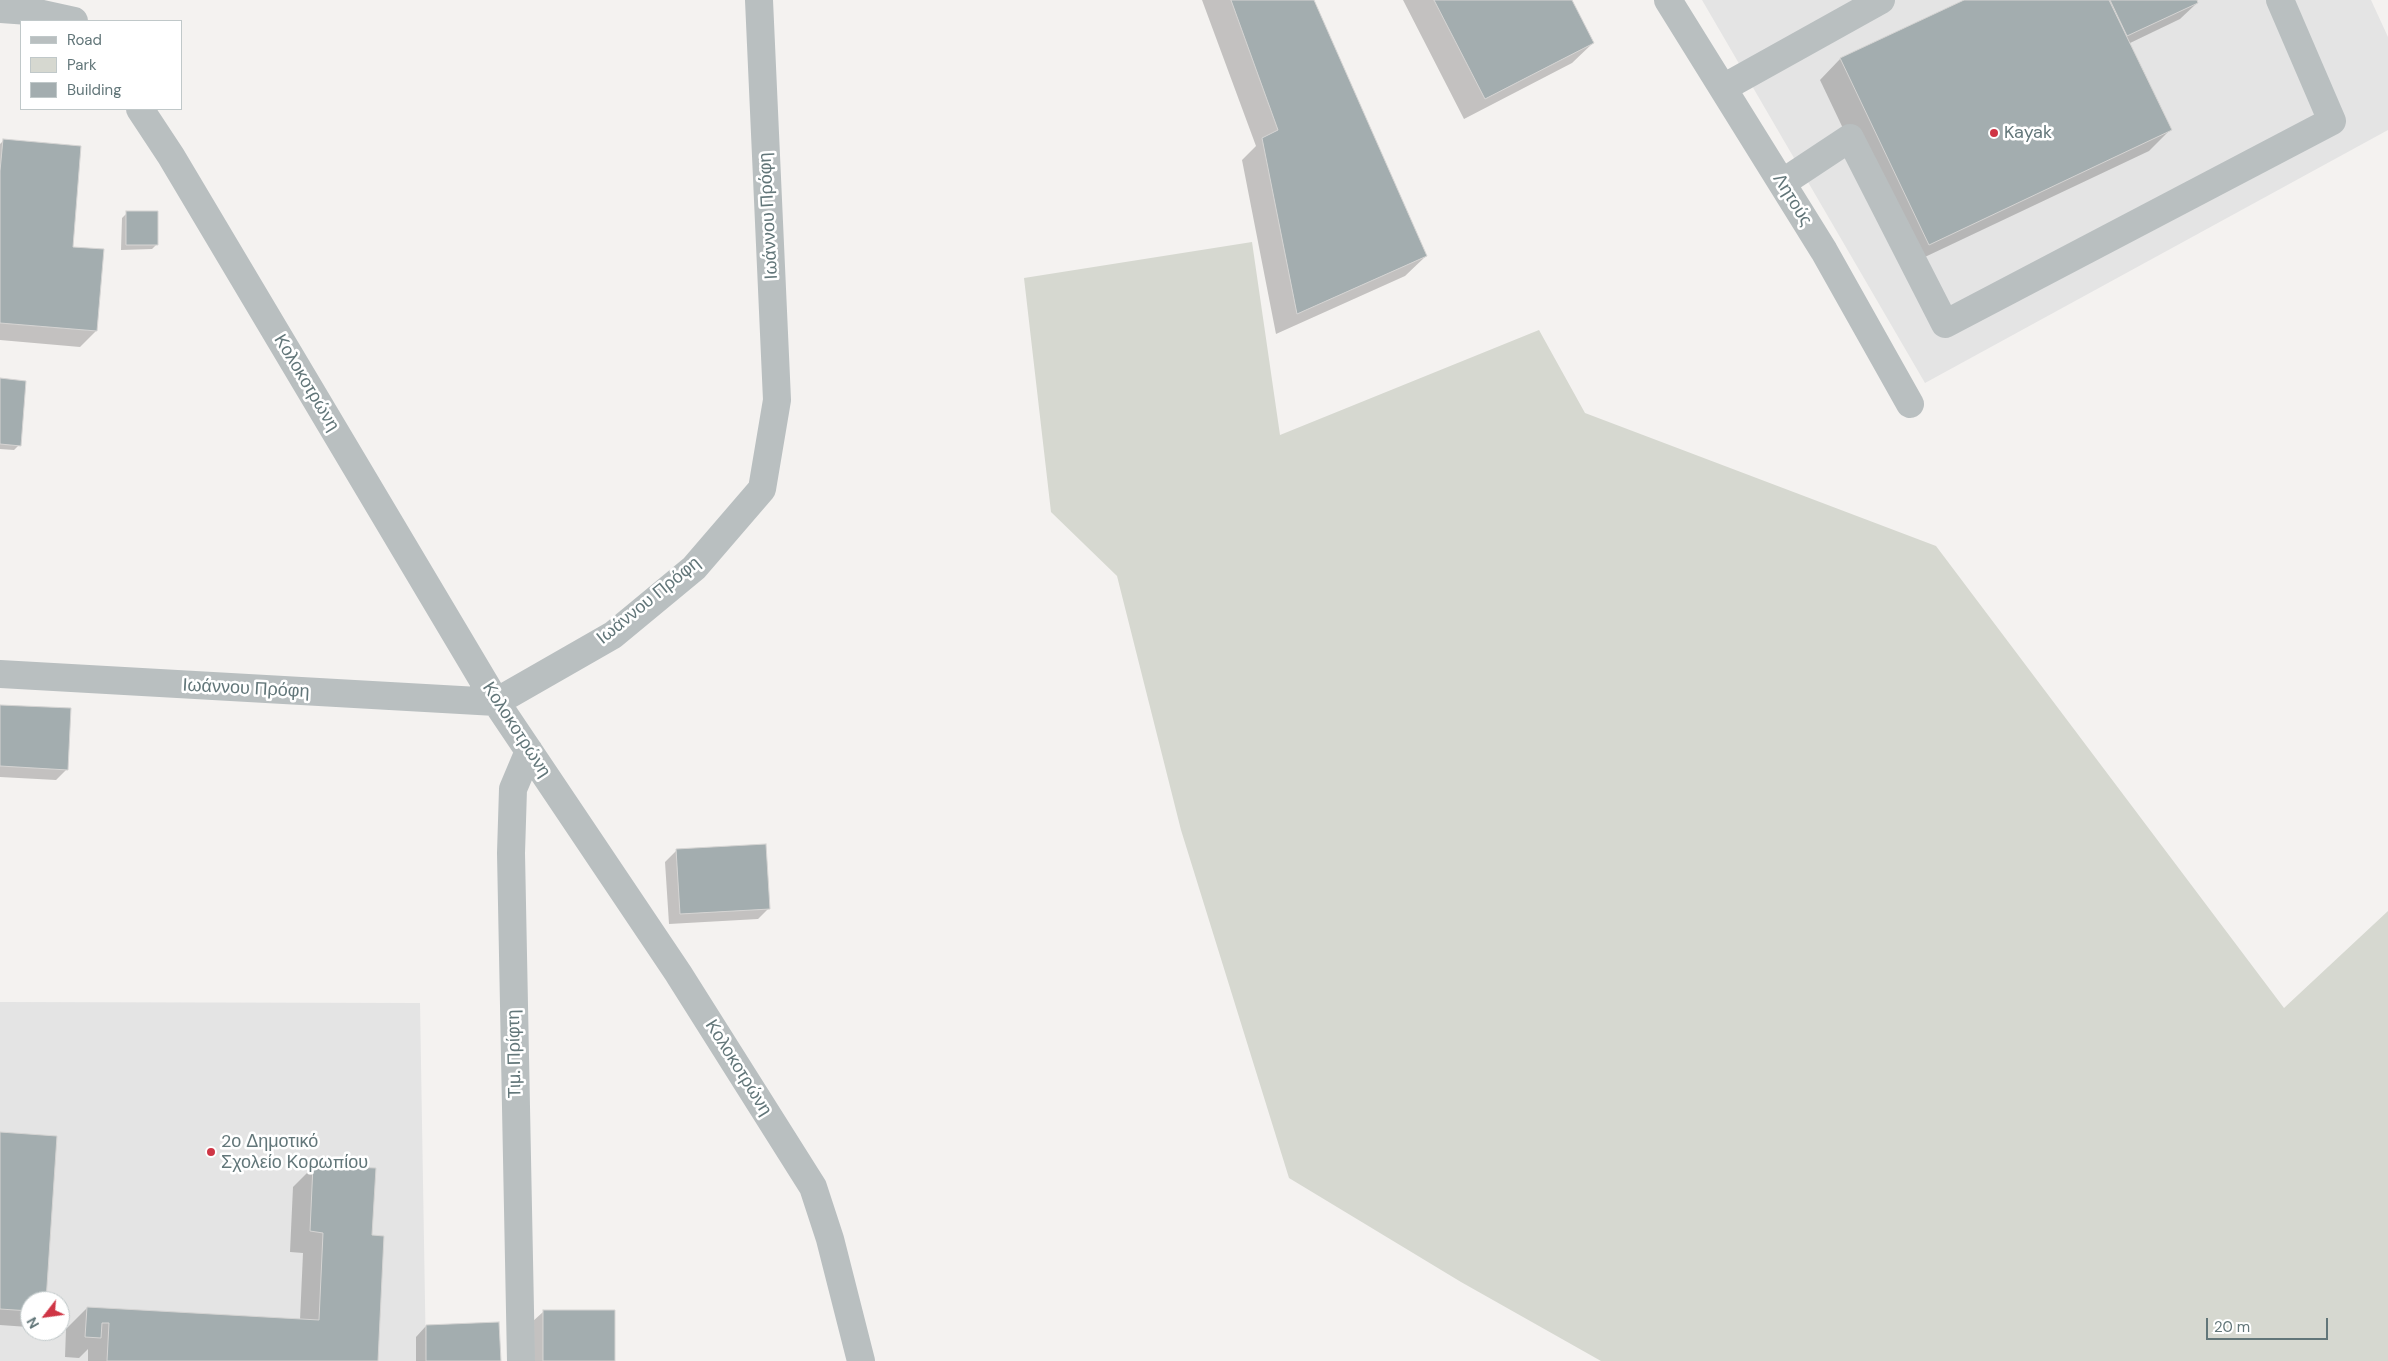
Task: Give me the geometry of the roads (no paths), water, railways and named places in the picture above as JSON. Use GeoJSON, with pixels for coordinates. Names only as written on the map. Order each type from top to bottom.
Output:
{"type":"FeatureCollection","features":[{"type":"Feature","properties":{"kind":"street","name":"Ιωάννου Πρόφη"},"geometry":{"type":"LineString","coordinates":[[0,674],[496,702],[613,635],[694,568],[762,489],[777,400],[759,0]]}},
{"type":"Feature","properties":{"kind":"street","name":"Λητούς"},"geometry":{"type":"LineString","coordinates":[[1668,0],[1824,251],[1910,404]]}},
{"type":"Feature","properties":{"kind":"street"},"geometry":{"type":"LineString","coordinates":[[1723,88],[1881,0]]}},
{"type":"Feature","properties":{"kind":"street"},"geometry":{"type":"LineString","coordinates":[[1782,183],[1850,138],[1945,324],[2332,122],[2280,0]]}},
{"type":"Feature","properties":{"kind":"street"},"geometry":{"type":"LineString","coordinates":[[0,9],[29,11],[70,20]]}},
{"type":"Feature","properties":{"kind":"street","name":"Κολοκοτρώνη"},"geometry":{"type":"LineString","coordinates":[[141,110],[171,156],[496,702],[678,974],[813,1187],[830,1239],[861,1361]]}},
{"type":"Feature","properties":{"kind":"street","name":"Τιμ. Πρίφτη"},"geometry":{"type":"LineString","coordinates":[[521,1361],[511,853],[513,789],[529,751]]}},
{"type":"Feature","properties":{"kind":"place","name":"Kayak"},"geometry":{"type":"Point","coordinates":[1994,133]}},
{"type":"Feature","properties":{"kind":"place","name":"2ο Δημοτικό Σχολείο Κορωπίου"},"geometry":{"type":"Point","coordinates":[211,1152]}}]}
